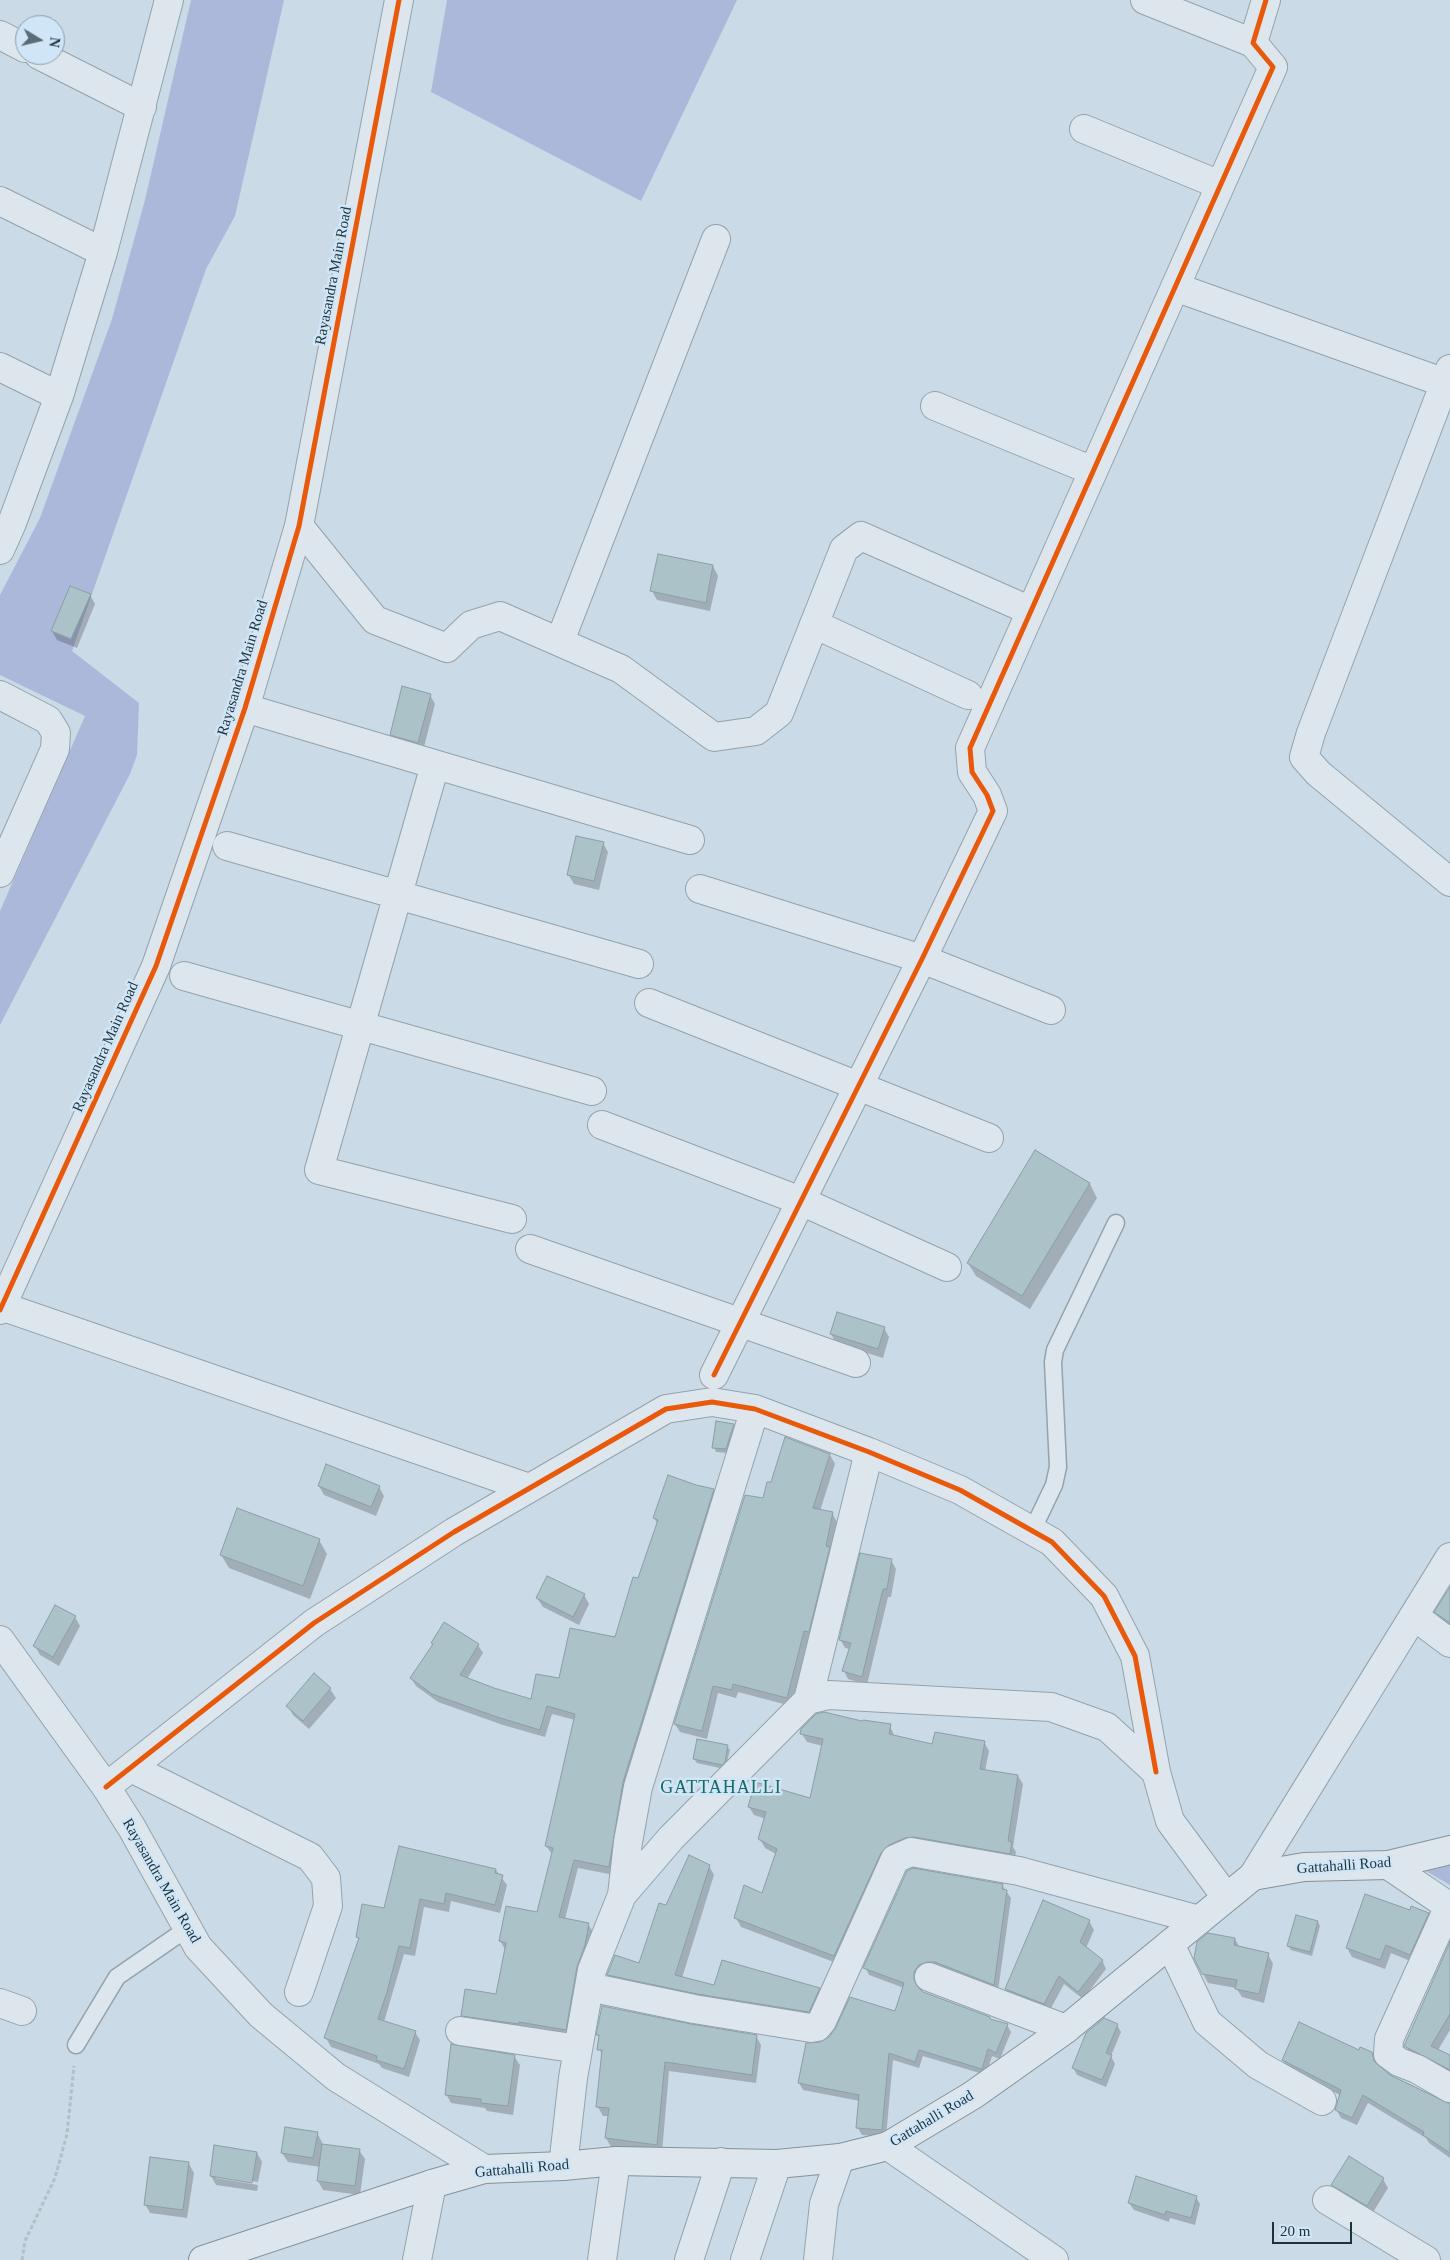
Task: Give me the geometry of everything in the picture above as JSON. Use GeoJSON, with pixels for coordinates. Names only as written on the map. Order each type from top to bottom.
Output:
{"type":"FeatureCollection","features":[{"type":"Feature","properties":{"kind":"street"},"geometry":{"type":"LineString","coordinates":[[0,550],[6,520],[59,396],[103,252],[169,0]]}},
{"type":"Feature","properties":{"kind":"street","name":"Rayasandra Main Road"},"geometry":{"type":"LineString","coordinates":[[1,1308],[156,966],[245,708],[300,526],[399,0]]}},
{"type":"Feature","properties":{"kind":"street"},"geometry":{"type":"LineString","coordinates":[[714,1375],[922,959],[993,811],[987,795],[972,772],[970,748],[1273,67],[1253,43],[1145,0]]}},
{"type":"Feature","properties":{"kind":"street"},"geometry":{"type":"LineString","coordinates":[[1253,43],[1266,0]]}},
{"type":"Feature","properties":{"kind":"street"},"geometry":{"type":"LineString","coordinates":[[0,35],[15,43]]}},
{"type":"Feature","properties":{"kind":"street"},"geometry":{"type":"LineString","coordinates":[[59,65],[142,107]]}},
{"type":"Feature","properties":{"kind":"street"},"geometry":{"type":"LineString","coordinates":[[1084,129],[1220,184]]}},
{"type":"Feature","properties":{"kind":"street"},"geometry":{"type":"LineString","coordinates":[[0,201],[103,252]]}},
{"type":"Feature","properties":{"kind":"street"},"geometry":{"type":"LineString","coordinates":[[560,641],[716,239]]}},
{"type":"Feature","properties":{"kind":"street"},"geometry":{"type":"LineString","coordinates":[[1175,287],[1447,376],[1311,733],[1304,758],[1318,773],[1450,882]]}},
{"type":"Feature","properties":{"kind":"street"},"geometry":{"type":"LineString","coordinates":[[0,367],[59,396]]}},
{"type":"Feature","properties":{"kind":"street"},"geometry":{"type":"LineString","coordinates":[[935,406],[1093,471]]}},
{"type":"Feature","properties":{"kind":"street"},"geometry":{"type":"LineString","coordinates":[[300,526],[375,620],[447,648],[471,625],[500,616],[621,669],[714,737],[756,731],[779,713],[844,550],[861,536],[1031,611]]}},
{"type":"Feature","properties":{"kind":"street"},"geometry":{"type":"LineString","coordinates":[[814,624],[968,695]]}},
{"type":"Feature","properties":{"kind":"street"},"geometry":{"type":"LineString","coordinates":[[0,695],[48,720],[56,733],[55,749],[0,872]]}},
{"type":"Feature","properties":{"kind":"street"},"geometry":{"type":"LineString","coordinates":[[245,708],[690,840]]}},
{"type":"Feature","properties":{"kind":"street"},"geometry":{"type":"LineString","coordinates":[[435,765],[319,1170],[512,1219]]}},
{"type":"Feature","properties":{"kind":"street"},"geometry":{"type":"LineString","coordinates":[[227,846],[639,964]]}},
{"type":"Feature","properties":{"kind":"street"},"geometry":{"type":"LineString","coordinates":[[700,889],[922,959],[1051,1010]]}},
{"type":"Feature","properties":{"kind":"street"},"geometry":{"type":"LineString","coordinates":[[184,976],[592,1091]]}},
{"type":"Feature","properties":{"kind":"street"},"geometry":{"type":"LineString","coordinates":[[649,1003],[990,1138]]}},
{"type":"Feature","properties":{"kind":"street"},"geometry":{"type":"LineString","coordinates":[[602,1124],[801,1201],[946,1267]]}},
{"type":"Feature","properties":{"kind":"street"},"geometry":{"type":"LineString","coordinates":[[530,1249],[856,1363]]}},
{"type":"Feature","properties":{"kind":"street"},"geometry":{"type":"LineString","coordinates":[[1,1308],[529,1488]]}},
{"type":"Feature","properties":{"kind":"street"},"geometry":{"type":"LineString","coordinates":[[106,1787],[314,1622],[454,1532],[666,1409],[712,1402],[755,1409],[869,1452],[960,1490],[1052,1542],[1104,1596],[1135,1656],[1156,1772],[1170,1821],[1226,1897]]}},
{"type":"Feature","properties":{"kind":"street"},"geometry":{"type":"LineString","coordinates":[[563,2166],[578,2049],[592,1970],[622,1895],[628,1842],[638,1786],[755,1409]]}},
{"type":"Feature","properties":{"kind":"street"},"geometry":{"type":"LineString","coordinates":[[622,1895],[671,1838],[808,1700],[869,1452]]}},
{"type":"Feature","properties":{"kind":"street"},"geometry":{"type":"LineString","coordinates":[[1253,1876],[1450,1557]]}},
{"type":"Feature","properties":{"kind":"street"},"geometry":{"type":"LineString","coordinates":[[1414,1616],[1450,1644]]}},
{"type":"Feature","properties":{"kind":"street","name":"Rayasandra Main Road"},"geometry":{"type":"LineString","coordinates":[[0,1640],[106,1787],[132,1828],[198,1947],[261,2015],[336,2077],[484,2170]]}},
{"type":"Feature","properties":{"kind":"street"},"geometry":{"type":"LineString","coordinates":[[808,1700],[829,1695],[1051,1707],[1107,1727],[1156,1772]]}},
{"type":"Feature","properties":{"kind":"street"},"geometry":{"type":"LineString","coordinates":[[131,1768],[310,1857],[326,1878],[328,1906],[299,1992]]}},
{"type":"Feature","properties":{"kind":"street","name":"Gattahalli Road"},"geometry":{"type":"LineString","coordinates":[[203,2260],[432,2184],[484,2170],[616,2161],[777,2164],[840,2158],[888,2146],[973,2095],[1066,2029],[1253,1876],[1304,1867],[1388,1865],[1450,1850]]}},
{"type":"Feature","properties":{"kind":"street"},"geometry":{"type":"LineString","coordinates":[[589,1987],[694,2009],[811,2028],[817,2027],[896,1859],[911,1852],[1019,1871],[1199,1920]]}},
{"type":"Feature","properties":{"kind":"street"},"geometry":{"type":"LineString","coordinates":[[1388,1865],[1450,1906],[1389,2038],[1388,2054],[1399,2062],[1417,2069],[1450,2088]]}},
{"type":"Feature","properties":{"kind":"street"},"geometry":{"type":"LineString","coordinates":[[1170,1944],[1190,1990],[1207,2022],[1258,2065],[1322,2101]]}},
{"type":"Feature","properties":{"kind":"street"},"geometry":{"type":"LineString","coordinates":[[929,1977],[1066,2029]]}},
{"type":"Feature","properties":{"kind":"street"},"geometry":{"type":"LineString","coordinates":[[460,2031],[578,2049]]}},
{"type":"Feature","properties":{"kind":"street"},"geometry":{"type":"LineString","coordinates":[[888,2146],[1054,2260]]}},
{"type":"Feature","properties":{"kind":"street"},"geometry":{"type":"LineString","coordinates":[[818,2260],[824,2204],[840,2158]]}},
{"type":"Feature","properties":{"kind":"street"},"geometry":{"type":"LineString","coordinates":[[602,2260],[616,2161]]}},
{"type":"Feature","properties":{"kind":"street"},"geometry":{"type":"LineString","coordinates":[[689,2260],[721,2162]]}},
{"type":"Feature","properties":{"kind":"street"},"geometry":{"type":"LineString","coordinates":[[745,2260],[777,2164]]}},
{"type":"Feature","properties":{"kind":"street"},"geometry":{"type":"LineString","coordinates":[[417,2260],[432,2184]]}},
{"type":"Feature","properties":{"kind":"street"},"geometry":{"type":"LineString","coordinates":[[1327,2200],[1426,2260]]}},
{"type":"Feature","properties":{"kind":"lane"},"geometry":{"type":"LineString","coordinates":[[1032,1530],[1054,1485],[1058,1467],[1053,1362],[1055,1350],[1116,1223]]}},
{"type":"Feature","properties":{"kind":"lane"},"geometry":{"type":"LineString","coordinates":[[76,2045],[117,1977],[188,1928]]}},
{"type":"Feature","properties":{"kind":"path"},"geometry":{"type":"LineString","coordinates":[[22,2260],[25,2241],[55,2178],[67,2134],[76,2045]]}},
{"type":"Feature","properties":{"kind":"shaded area"},"geometry":{"type":"Polygon","coordinates":[[[191,0],[284,0],[235,216],[206,269],[72,651],[139,703],[137,755],[130,774],[0,1025],[0,911],[85,716],[0,675],[0,595],[40,518],[112,319],[145,200],[191,0]]]}},
{"type":"Feature","properties":{"kind":"shaded area"},"geometry":{"type":"Polygon","coordinates":[[[447,0],[737,0],[641,201],[431,92],[447,0]]]}},
{"type":"Feature","properties":{"kind":"shaded area"},"geometry":{"type":"Polygon","coordinates":[[[1450,1865],[1450,1885],[1426,1871],[1450,1865]]]}},
{"type":"Feature","properties":{"kind":"building"},"geometry":{"type":"Polygon","coordinates":[[[658,554],[713,565],[706,603],[650,591],[658,554]]]}},
{"type":"Feature","properties":{"kind":"building"},"geometry":{"type":"Polygon","coordinates":[[[70,586],[91,594],[71,639],[51,631],[70,586]]]}},
{"type":"Feature","properties":{"kind":"building"},"geometry":{"type":"Polygon","coordinates":[[[402,686],[431,694],[418,743],[390,735],[402,686]]]}},
{"type":"Feature","properties":{"kind":"building"},"geometry":{"type":"Polygon","coordinates":[[[576,836],[604,842],[594,881],[567,875],[576,836]]]}},
{"type":"Feature","properties":{"kind":"building"},"geometry":{"type":"Polygon","coordinates":[[[1035,1150],[1090,1183],[1022,1296],[967,1263],[1035,1150]]]}},
{"type":"Feature","properties":{"kind":"building"},"geometry":{"type":"Polygon","coordinates":[[[837,1312],[885,1327],[878,1349],[830,1334],[837,1312]]]}},
{"type":"Feature","properties":{"kind":"building"},"geometry":{"type":"Polygon","coordinates":[[[716,1421],[734,1424],[726,1449],[712,1448],[716,1421]]]}},
{"type":"Feature","properties":{"kind":"building"},"geometry":{"type":"Polygon","coordinates":[[[785,1437],[830,1454],[813,1508],[833,1512],[826,1546],[830,1547],[809,1632],[804,1631],[787,1698],[733,1684],[732,1690],[713,1686],[702,1731],[674,1724],[745,1495],[763,1498],[767,1482],[771,1482],[785,1437]]]}},
{"type":"Feature","properties":{"kind":"building"},"geometry":{"type":"Polygon","coordinates":[[[326,1464],[380,1486],[371,1507],[318,1486],[326,1464]]]}},
{"type":"Feature","properties":{"kind":"building"},"geometry":{"type":"Polygon","coordinates":[[[668,1475],[714,1489],[623,1782],[609,1867],[574,1860],[559,1917],[589,1923],[585,1945],[577,1967],[566,2030],[519,2022],[519,2024],[461,2016],[465,1989],[496,1994],[506,1943],[499,1941],[506,1906],[537,1912],[553,1848],[545,1846],[575,1714],[547,1706],[540,1730],[432,1694],[410,1678],[433,1644],[431,1643],[444,1622],[479,1644],[460,1675],[531,1699],[536,1674],[559,1678],[570,1628],[615,1637],[633,1577],[638,1578],[658,1520],[653,1518],[668,1475]]]}},
{"type":"Feature","properties":{"kind":"building"},"geometry":{"type":"Polygon","coordinates":[[[237,1508],[320,1539],[303,1586],[220,1555],[237,1508]]]}},
{"type":"Feature","properties":{"kind":"building"},"geometry":{"type":"Polygon","coordinates":[[[860,1553],[892,1559],[887,1589],[883,1589],[862,1677],[842,1671],[851,1643],[839,1640],[860,1553]]]}},
{"type":"Feature","properties":{"kind":"building"},"geometry":{"type":"Polygon","coordinates":[[[547,1576],[585,1594],[573,1617],[536,1598],[547,1576]]]}},
{"type":"Feature","properties":{"kind":"building"},"geometry":{"type":"Polygon","coordinates":[[[1450,1587],[1450,1623],[1434,1612],[1450,1587]]]}},
{"type":"Feature","properties":{"kind":"building"},"geometry":{"type":"Polygon","coordinates":[[[55,1605],[76,1616],[53,1657],[33,1646],[55,1605]]]}},
{"type":"Feature","properties":{"kind":"building"},"geometry":{"type":"Polygon","coordinates":[[[314,1673],[331,1688],[303,1721],[286,1706],[314,1673]]]}},
{"type":"Feature","properties":{"kind":"building"},"geometry":{"type":"Polygon","coordinates":[[[824,1712],[862,1721],[891,1724],[889,1734],[932,1744],[935,1732],[985,1741],[980,1769],[1018,1775],[1008,1841],[1012,1842],[1010,1854],[914,1837],[905,1838],[889,1845],[881,1853],[834,1956],[734,1918],[744,1885],[762,1893],[777,1849],[758,1839],[766,1812],[748,1807],[755,1782],[810,1798],[823,1739],[800,1734],[801,1729],[816,1714],[824,1712]]]}},
{"type":"Feature","properties":{"kind":"building"},"geometry":{"type":"Polygon","coordinates":[[[697,1739],[728,1745],[725,1762],[722,1765],[693,1759],[697,1739]]]}},
{"type":"Feature","properties":{"kind":"building"},"geometry":{"type":"Polygon","coordinates":[[[399,1846],[496,1869],[495,1873],[503,1875],[495,1905],[446,1893],[444,1904],[420,1899],[410,1948],[399,1946],[378,2019],[416,2031],[404,2069],[376,2060],[377,2056],[324,2038],[359,1938],[356,1937],[362,1904],[384,1908],[399,1846]]]}},
{"type":"Feature","properties":{"kind":"building"},"geometry":{"type":"Polygon","coordinates":[[[689,1855],[710,1865],[675,1975],[714,1985],[722,1960],[820,1988],[809,2012],[697,1994],[607,1975],[615,1955],[639,1963],[659,1903],[666,1905],[689,1855]]]}},
{"type":"Feature","properties":{"kind":"building"},"geometry":{"type":"Polygon","coordinates":[[[913,1868],[1003,1884],[1002,1889],[1007,1890],[994,1985],[935,1962],[919,1965],[914,1972],[914,1979],[917,1986],[923,1992],[990,2017],[990,2019],[1008,2024],[996,2053],[988,2049],[982,2069],[919,2050],[915,2062],[889,2053],[882,2130],[856,2128],[859,2095],[798,2083],[806,2043],[820,2042],[829,2037],[836,2027],[850,1997],[895,2011],[904,1983],[863,1968],[907,1871],[913,1868]]]}},
{"type":"Feature","properties":{"kind":"building"},"geometry":{"type":"Polygon","coordinates":[[[1365,1894],[1410,1910],[1411,1906],[1429,1913],[1410,1955],[1386,1945],[1380,1960],[1346,1948],[1365,1894]]]}},
{"type":"Feature","properties":{"kind":"building"},"geometry":{"type":"Polygon","coordinates":[[[1043,1900],[1090,1920],[1080,1942],[1103,1960],[1078,1992],[1059,1976],[1044,2004],[1005,1989],[1043,1900]]]}},
{"type":"Feature","properties":{"kind":"building"},"geometry":{"type":"Polygon","coordinates":[[[1296,1915],[1318,1921],[1310,1952],[1287,1946],[1296,1915]]]}},
{"type":"Feature","properties":{"kind":"building"},"geometry":{"type":"Polygon","coordinates":[[[1208,1933],[1235,1938],[1234,1945],[1269,1953],[1259,1994],[1235,1989],[1237,1980],[1202,1974],[1194,1958],[1197,1942],[1208,1933]]]}},
{"type":"Feature","properties":{"kind":"building"},"geometry":{"type":"Polygon","coordinates":[[[1450,1942],[1450,2014],[1431,2046],[1450,2055],[1450,2070],[1404,2046],[1450,1942]]]}},
{"type":"Feature","properties":{"kind":"building"},"geometry":{"type":"Polygon","coordinates":[[[602,2006],[757,2035],[752,2075],[665,2062],[657,2145],[605,2138],[609,2108],[596,2107],[602,2050],[597,2050],[599,2035],[596,2035],[602,2006]]]}},
{"type":"Feature","properties":{"kind":"building"},"geometry":{"type":"Polygon","coordinates":[[[1104,2018],[1118,2024],[1106,2053],[1112,2055],[1102,2080],[1072,2068],[1086,2033],[1104,2018]]]}},
{"type":"Feature","properties":{"kind":"building"},"geometry":{"type":"Polygon","coordinates":[[[1299,2022],[1359,2050],[1360,2047],[1372,2052],[1374,2061],[1390,2075],[1450,2104],[1450,2153],[1423,2135],[1424,2132],[1363,2095],[1352,2118],[1335,2110],[1341,2090],[1282,2060],[1299,2022]]]}},
{"type":"Feature","properties":{"kind":"building"},"geometry":{"type":"Polygon","coordinates":[[[451,2044],[515,2055],[508,2106],[481,2103],[481,2099],[445,2095],[451,2044]]]}},
{"type":"Feature","properties":{"kind":"building"},"geometry":{"type":"Polygon","coordinates":[[[285,2127],[318,2132],[313,2158],[281,2153],[285,2127]]]}},
{"type":"Feature","properties":{"kind":"building"},"geometry":{"type":"Polygon","coordinates":[[[322,2144],[360,2149],[355,2186],[317,2181],[322,2144]]]}},
{"type":"Feature","properties":{"kind":"building"},"geometry":{"type":"Polygon","coordinates":[[[214,2145],[257,2152],[252,2183],[210,2176],[214,2145]]]}},
{"type":"Feature","properties":{"kind":"building"},"geometry":{"type":"Polygon","coordinates":[[[1349,2156],[1384,2178],[1367,2206],[1331,2185],[1349,2156]]]}},
{"type":"Feature","properties":{"kind":"building"},"geometry":{"type":"Polygon","coordinates":[[[150,2157],[189,2162],[183,2210],[144,2205],[150,2157]]]}},
{"type":"Feature","properties":{"kind":"building"},"geometry":{"type":"Polygon","coordinates":[[[1136,2176],[1197,2196],[1191,2218],[1166,2211],[1165,2215],[1128,2203],[1136,2176]]]}},
{"type":"Feature","properties":{"kind":"cycle path"},"geometry":{"type":"LineString","coordinates":[[0,1310],[156,966],[245,708],[299,526],[399,0]]}},
{"type":"Feature","properties":{"kind":"cycle path"},"geometry":{"type":"LineString","coordinates":[[714,1375],[922,959],[993,811],[987,795],[972,772],[970,748],[1273,67],[1253,43],[1266,0]]}},
{"type":"Feature","properties":{"kind":"cycle path"},"geometry":{"type":"LineString","coordinates":[[106,1787],[314,1623],[454,1532],[666,1409],[712,1402],[755,1409],[869,1452],[960,1490],[1052,1542],[1104,1596],[1135,1656],[1156,1772]]}},
{"type":"Feature","properties":{"kind":"district","name":"GATTAHALLI"},"geometry":{"type":"Point","coordinates":[721,1788]}}]}
